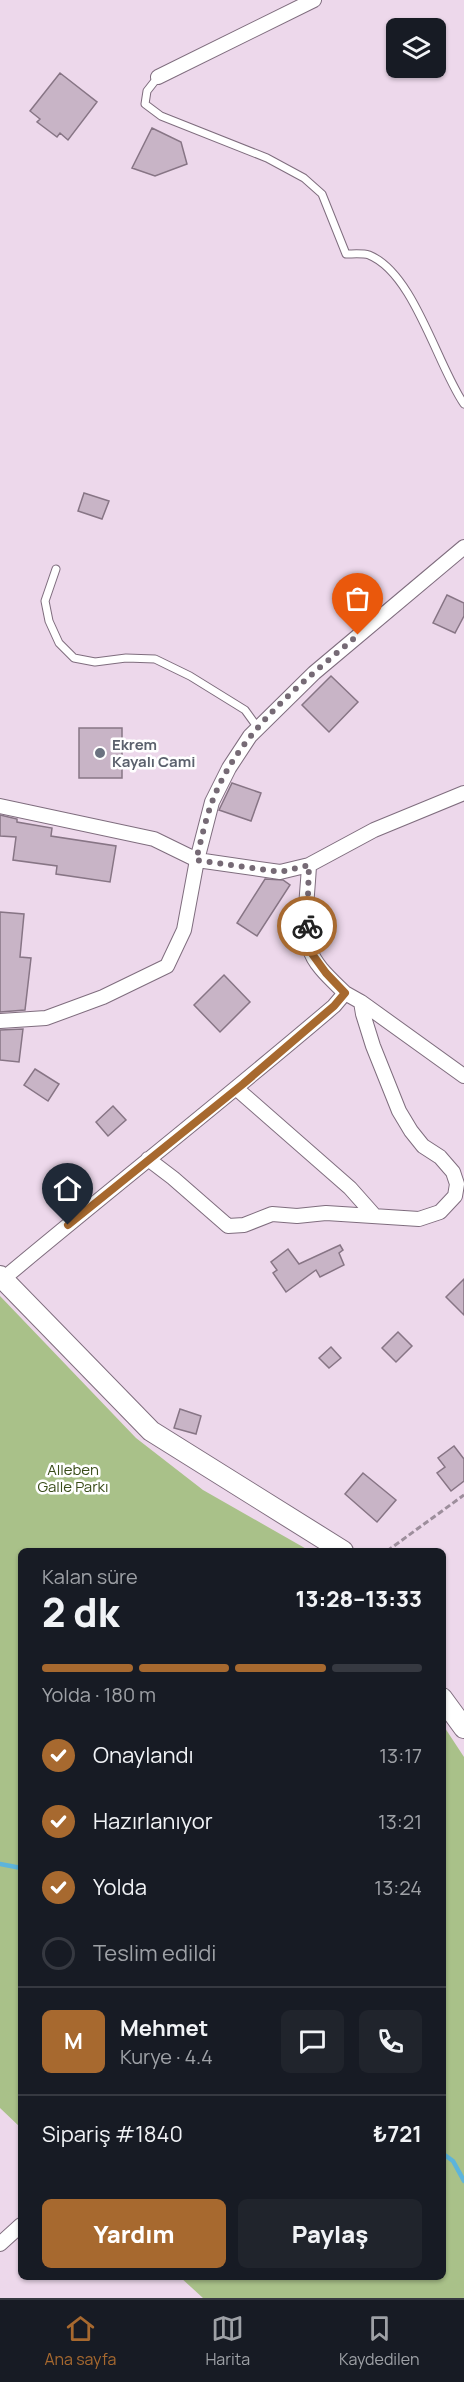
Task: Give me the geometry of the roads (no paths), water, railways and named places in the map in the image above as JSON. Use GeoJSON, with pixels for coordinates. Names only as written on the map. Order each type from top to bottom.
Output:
{"type":"FeatureCollection","features":[{"type":"Feature","properties":{"kind":"street"},"geometry":{"type":"LineString","coordinates":[[158,77],[314,0]]}},
{"type":"Feature","properties":{"kind":"street"},"geometry":{"type":"LineString","coordinates":[[0,1021],[46,1018],[103,997],[167,966],[184,930],[196,860],[212,802],[229,768],[258,728],[314,673],[464,547]]}},
{"type":"Feature","properties":{"kind":"street"},"geometry":{"type":"LineString","coordinates":[[0,806],[154,839],[196,860],[280,872],[309,865],[374,830],[464,793]]}},
{"type":"Feature","properties":{"kind":"street"},"geometry":{"type":"LineString","coordinates":[[309,865],[306,920],[310,951],[326,973],[345,993],[464,1076]]}},
{"type":"Feature","properties":{"kind":"street"},"geometry":{"type":"LineString","coordinates":[[337,1548],[151,1431],[2,1278],[237,1089],[334,1006],[345,993]]}},
{"type":"Feature","properties":{"kind":"street"},"geometry":{"type":"LineString","coordinates":[[148,1159],[228,1226],[244,1225],[272,1214],[297,1216],[326,1213],[419,1219],[440,1212],[460,1195],[453,1172],[440,1157],[423,1146],[399,1111],[373,1047],[361,1002]]}},
{"type":"Feature","properties":{"kind":"street"},"geometry":{"type":"LineString","coordinates":[[237,1089],[350,1188],[374,1215]]}},
{"type":"Feature","properties":{"kind":"street"},"geometry":{"type":"LineString","coordinates":[[446,1703],[464,1728]]}},
{"type":"Feature","properties":{"kind":"street"},"geometry":{"type":"LineString","coordinates":[[0,2244],[18,2228]]}},
{"type":"Feature","properties":{"kind":"lane"},"geometry":{"type":"LineString","coordinates":[[158,77],[147,91],[145,104],[161,116],[267,158],[304,178],[322,194],[346,254],[368,255],[388,267],[410,298],[464,404]]}},
{"type":"Feature","properties":{"kind":"lane"},"geometry":{"type":"LineString","coordinates":[[56,569],[45,601],[49,621],[59,644],[74,658],[95,662],[126,658],[155,659],[190,676],[245,710],[258,728]]}},
{"type":"Feature","properties":{"kind":"waterway"},"geometry":{"type":"LineString","coordinates":[[0,1864],[18,1867]]}},
{"type":"Feature","properties":{"kind":"waterway"},"geometry":{"type":"LineString","coordinates":[[446,2156],[453,2161],[464,2181]]}},
{"type":"Feature","properties":{"kind":"place","name":"Ekrem Kayalı Cami"},"geometry":{"type":"Point","coordinates":[100,753]}},
{"type":"Feature","properties":{"kind":"park label","name":"Alleben Galle Parkı"},"geometry":{"type":"Point","coordinates":[73,1478]}}]}
